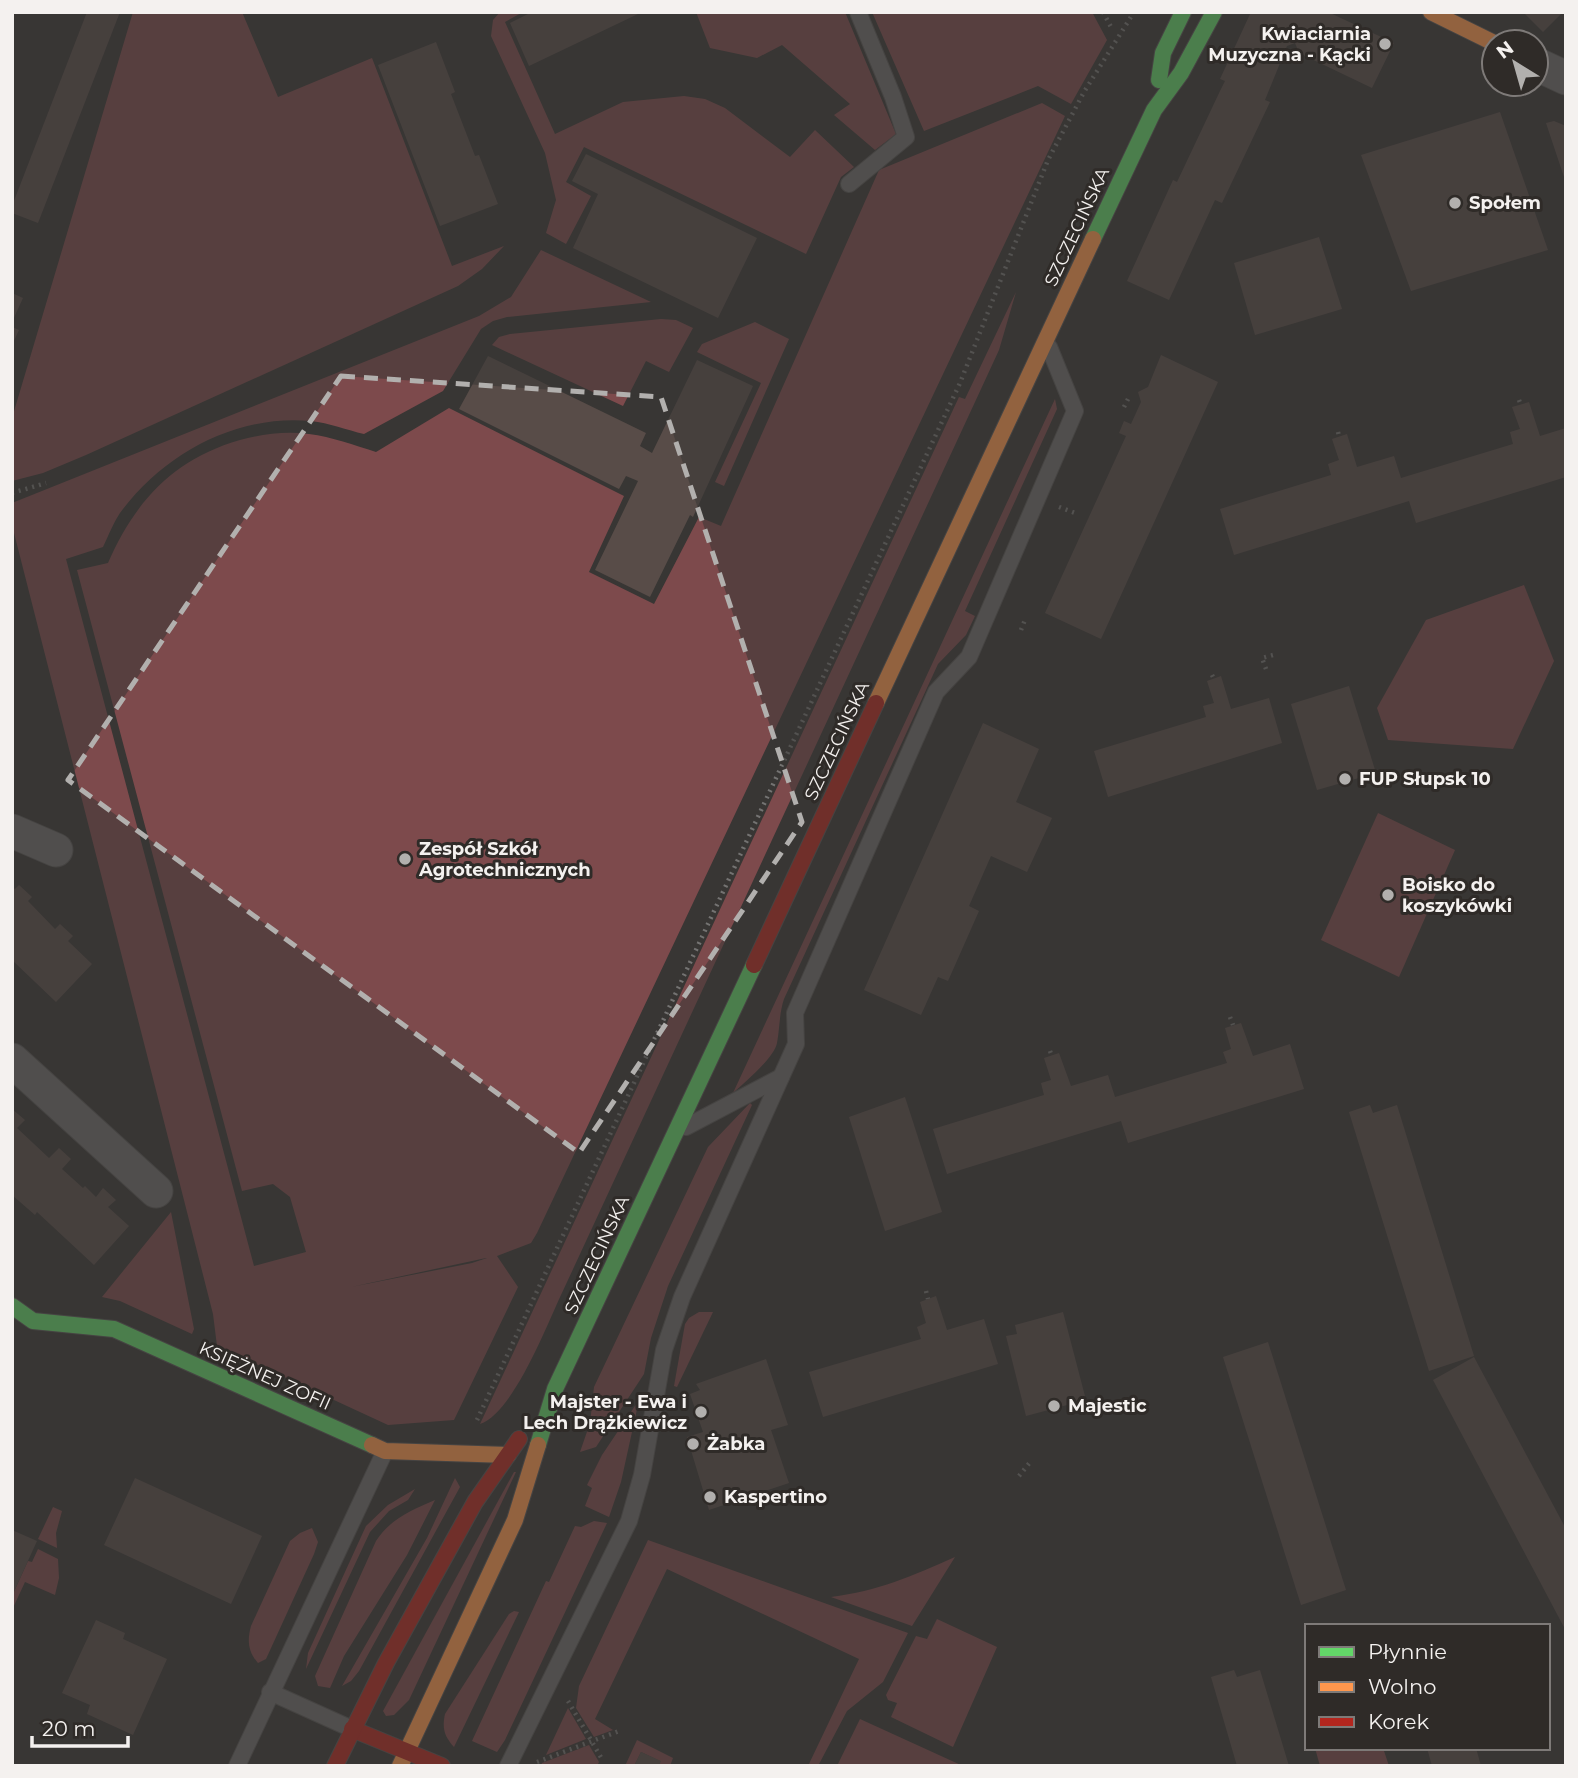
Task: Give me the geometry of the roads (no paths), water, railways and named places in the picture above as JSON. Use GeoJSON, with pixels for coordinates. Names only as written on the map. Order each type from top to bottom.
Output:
{"type":"FeatureCollection","features":[{"type":"Feature","properties":{"kind":"street","name":"SZCZECIŃSKA"},"geometry":{"type":"LineString","coordinates":[[1154,110],[1163,53],[1183,12]]}},
{"type":"Feature","properties":{"kind":"street","name":"SZCZECIŃSKA"},"geometry":{"type":"LineString","coordinates":[[404,1758],[515,1520],[555,1389],[1154,110],[1181,73],[1214,12]]}},
{"type":"Feature","properties":{"kind":"street"},"geometry":{"type":"LineString","coordinates":[[1431,12],[1480,36]]}},
{"type":"Feature","properties":{"kind":"street"},"geometry":{"type":"LineString","coordinates":[[1550,71],[1566,79]]}},
{"type":"Feature","properties":{"kind":"street"},"geometry":{"type":"LineString","coordinates":[[12,831],[56,850]]}},
{"type":"Feature","properties":{"kind":"street"},"geometry":{"type":"LineString","coordinates":[[12,1060],[156,1191]]}},
{"type":"Feature","properties":{"kind":"street","name":"KSIĘŻNEJ ZOFII"},"geometry":{"type":"LineString","coordinates":[[12,1306],[33,1321],[114,1329],[385,1451],[508,1455]]}},
{"type":"Feature","properties":{"kind":"street","name":"SZCZECIŃSKA"},"geometry":{"type":"LineString","coordinates":[[335,1766],[386,1663],[475,1502],[555,1389]]}},
{"type":"Feature","properties":{"kind":"street"},"geometry":{"type":"LineString","coordinates":[[352,1730],[404,1758],[442,1766]]}},
{"type":"Feature","properties":{"kind":"lane"},"geometry":{"type":"LineString","coordinates":[[849,184],[906,137],[893,97],[858,12]]}},
{"type":"Feature","properties":{"kind":"lane"},"geometry":{"type":"LineString","coordinates":[[508,1766],[629,1521],[642,1475],[664,1350],[670,1331],[682,1297],[796,1044],[795,1013],[936,692],[969,657],[1075,411],[1045,339]]}},
{"type":"Feature","properties":{"kind":"lane"},"geometry":{"type":"LineString","coordinates":[[675,1134],[780,1077]]}},
{"type":"Feature","properties":{"kind":"lane"},"geometry":{"type":"LineString","coordinates":[[237,1766],[385,1451]]}},
{"type":"Feature","properties":{"kind":"lane"},"geometry":{"type":"LineString","coordinates":[[270,1692],[352,1730]]}},
{"type":"Feature","properties":{"kind":"place","name":"Kwiaciarnia Muzyczna - Kącki"},"geometry":{"type":"Point","coordinates":[1385,44]}},
{"type":"Feature","properties":{"kind":"place","name":"Społem"},"geometry":{"type":"Point","coordinates":[1455,203]}},
{"type":"Feature","properties":{"kind":"place","name":"FUP Słupsk 10"},"geometry":{"type":"Point","coordinates":[1345,779]}},
{"type":"Feature","properties":{"kind":"place","name":"Zespół Szkół Agrotechnicznych"},"geometry":{"type":"Point","coordinates":[405,859]}},
{"type":"Feature","properties":{"kind":"place","name":"Boisko do koszykówki"},"geometry":{"type":"Point","coordinates":[1388,895]}},
{"type":"Feature","properties":{"kind":"place","name":"Majestic"},"geometry":{"type":"Point","coordinates":[1054,1406]}},
{"type":"Feature","properties":{"kind":"place","name":"Majster - Ewa i Lech Drążkiewicz"},"geometry":{"type":"Point","coordinates":[701,1412]}},
{"type":"Feature","properties":{"kind":"place","name":"Żabka"},"geometry":{"type":"Point","coordinates":[693,1444]}},
{"type":"Feature","properties":{"kind":"place","name":"Kaspertino"},"geometry":{"type":"Point","coordinates":[710,1497]}}]}
